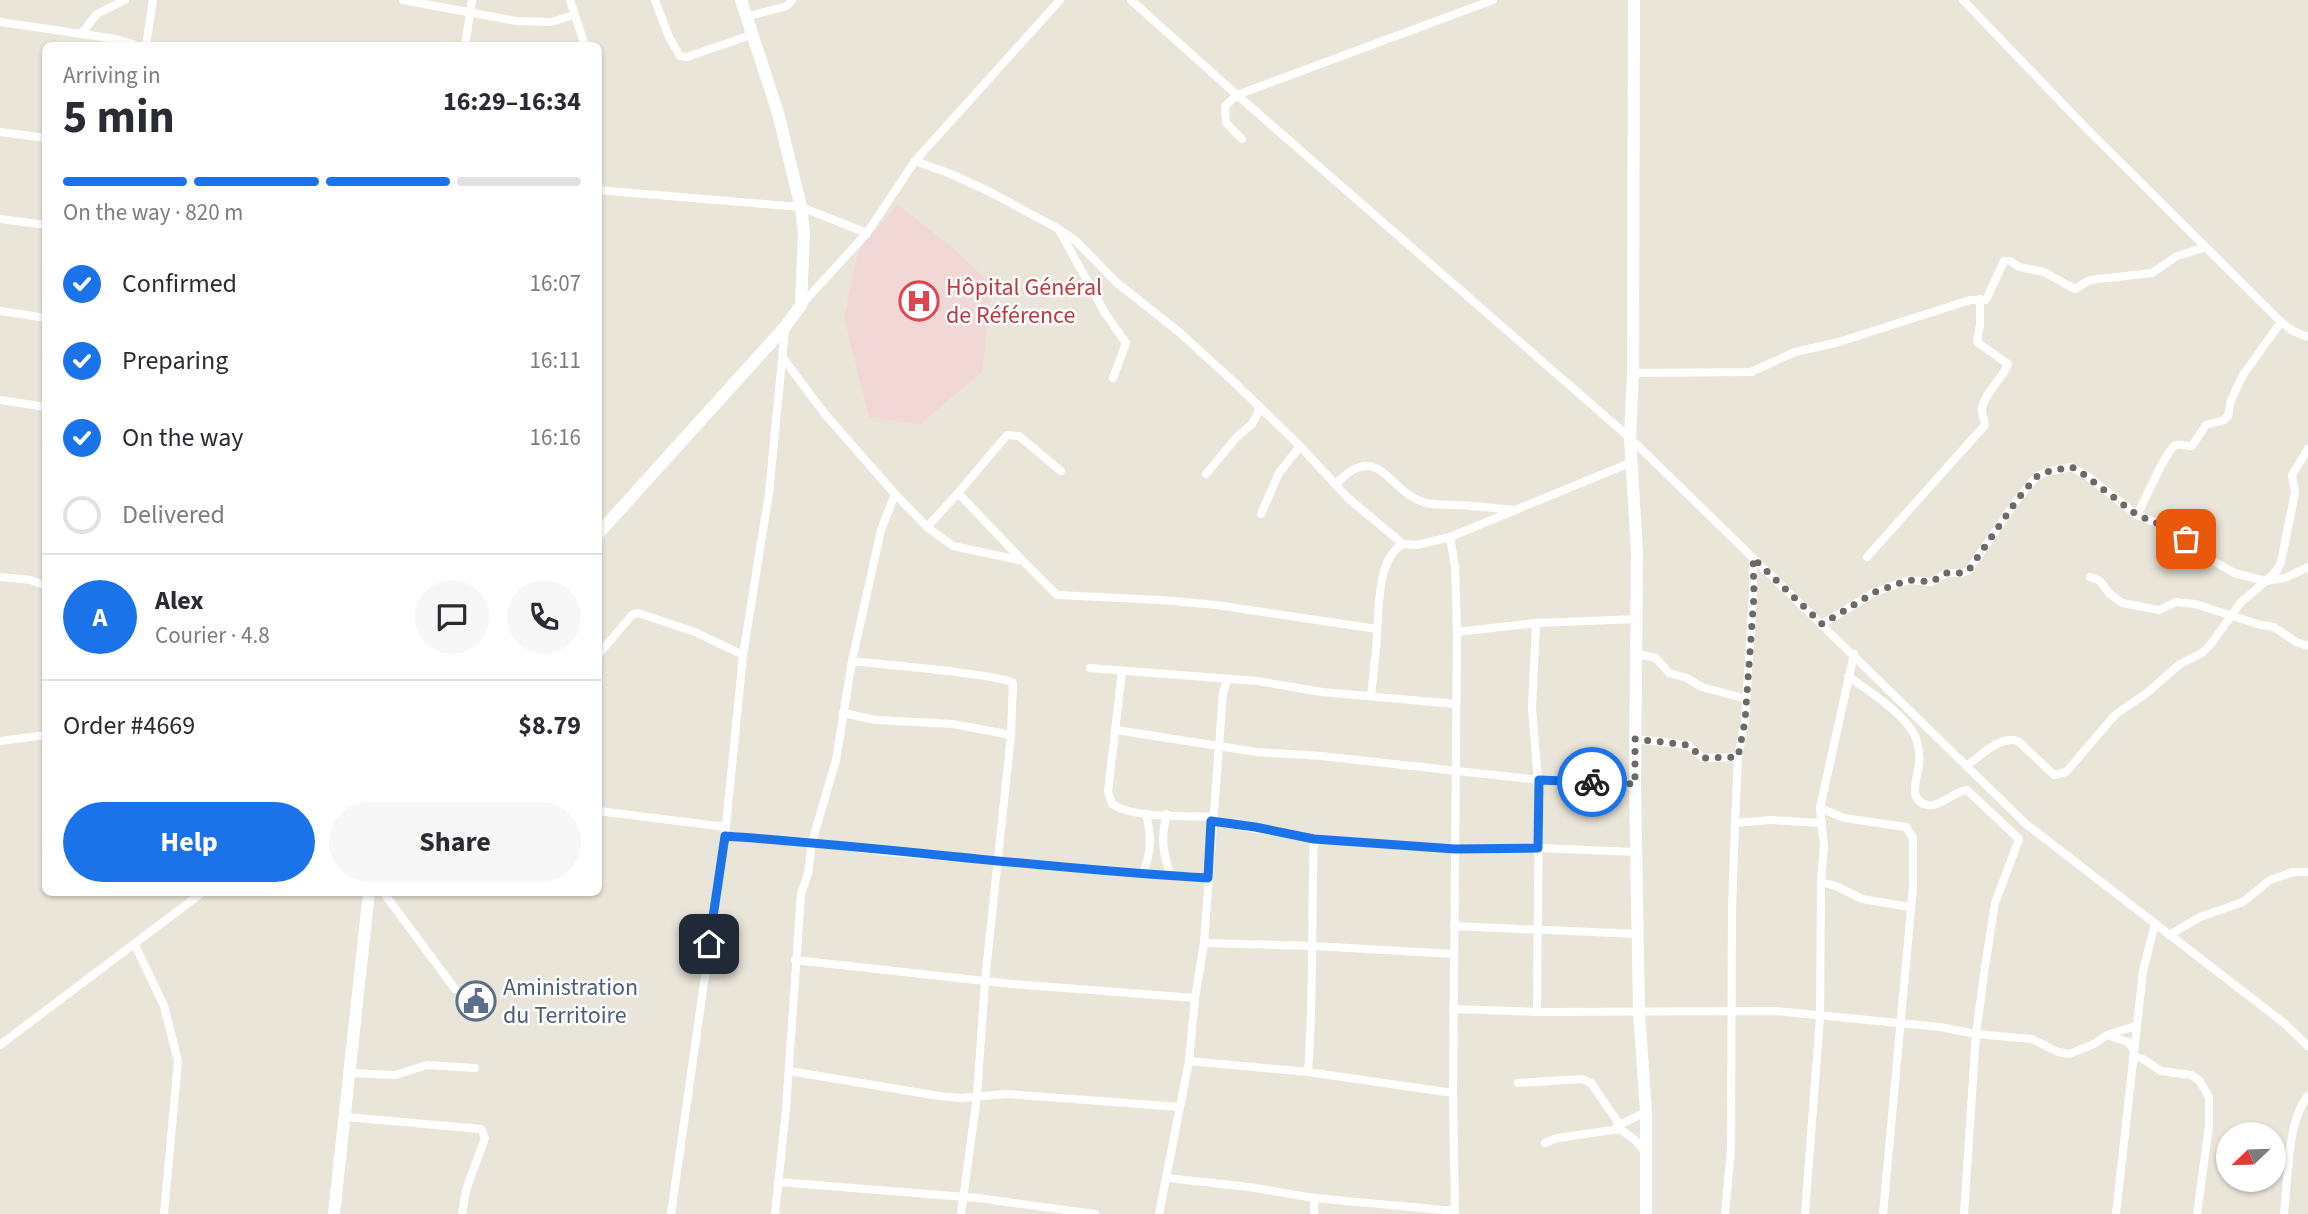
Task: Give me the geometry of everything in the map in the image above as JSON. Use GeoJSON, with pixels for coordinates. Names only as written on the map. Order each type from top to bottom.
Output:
{"type":"FeatureCollection","features":[{"type":"Feature","properties":{"kind":"main road"},"geometry":{"type":"LineString","coordinates":[[602,530],[785,327],[801,305],[804,233],[801,207],[778,113],[741,0]]}},
{"type":"Feature","properties":{"kind":"main road"},"geometry":{"type":"LineString","coordinates":[[1634,0],[1633,373],[1630,438],[1637,552],[1635,784],[1639,1012],[1646,1112],[1646,1214]]}},
{"type":"Feature","properties":{"kind":"main road"},"geometry":{"type":"LineString","coordinates":[[334,1214],[369,896]]}},
{"type":"Feature","properties":{"kind":"street"},"geometry":{"type":"LineString","coordinates":[[81,34],[97,13],[125,0]]}},
{"type":"Feature","properties":{"kind":"street"},"geometry":{"type":"LineString","coordinates":[[147,42],[153,0]]}},
{"type":"Feature","properties":{"kind":"street"},"geometry":{"type":"LineString","coordinates":[[403,0],[516,21],[551,22],[574,15]]}},
{"type":"Feature","properties":{"kind":"street"},"geometry":{"type":"LineString","coordinates":[[466,42],[472,0]]}},
{"type":"Feature","properties":{"kind":"street"},"geometry":{"type":"LineString","coordinates":[[570,0],[583,42]]}},
{"type":"Feature","properties":{"kind":"street"},"geometry":{"type":"LineString","coordinates":[[655,0],[669,37],[680,55],[687,57],[751,35]]}},
{"type":"Feature","properties":{"kind":"street"},"geometry":{"type":"LineString","coordinates":[[745,17],[787,6],[792,0]]}},
{"type":"Feature","properties":{"kind":"street"},"geometry":{"type":"LineString","coordinates":[[801,305],[867,233],[915,161],[1060,0]]}},
{"type":"Feature","properties":{"kind":"street"},"geometry":{"type":"LineString","coordinates":[[1131,0],[1630,438],[2026,824],[2284,1023],[2308,1046]]}},
{"type":"Feature","properties":{"kind":"street"},"geometry":{"type":"LineString","coordinates":[[1242,139],[1226,123],[1225,106],[1237,95],[1493,0]]}},
{"type":"Feature","properties":{"kind":"street"},"geometry":{"type":"LineString","coordinates":[[1963,0],[2203,248],[2281,322],[2308,337]]}},
{"type":"Feature","properties":{"kind":"street"},"geometry":{"type":"LineString","coordinates":[[0,22],[120,42]]}},
{"type":"Feature","properties":{"kind":"street"},"geometry":{"type":"LineString","coordinates":[[0,132],[42,137]]}},
{"type":"Feature","properties":{"kind":"street"},"geometry":{"type":"LineString","coordinates":[[915,161],[961,178],[1075,240],[1116,282],[1179,332],[1257,404],[1378,525],[1403,544]]}},
{"type":"Feature","properties":{"kind":"street"},"geometry":{"type":"LineString","coordinates":[[602,190],[801,207],[867,233]]}},
{"type":"Feature","properties":{"kind":"street"},"geometry":{"type":"LineString","coordinates":[[0,219],[42,224]]}},
{"type":"Feature","properties":{"kind":"street"},"geometry":{"type":"LineString","coordinates":[[1057,228],[1105,313],[1126,343],[1113,379]]}},
{"type":"Feature","properties":{"kind":"street"},"geometry":{"type":"LineString","coordinates":[[1633,373],[1751,373],[1795,352],[1827,345],[1970,300],[1988,299],[2004,261],[2044,272],[2075,289],[2090,280],[2152,272],[2177,256],[2203,248]]}},
{"type":"Feature","properties":{"kind":"street"},"geometry":{"type":"LineString","coordinates":[[1867,558],[1985,425],[1983,405],[1991,390],[1999,383],[2008,364],[1977,342],[1980,299]]}},
{"type":"Feature","properties":{"kind":"street"},"geometry":{"type":"LineString","coordinates":[[0,311],[42,317]]}},
{"type":"Feature","properties":{"kind":"street"},"geometry":{"type":"LineString","coordinates":[[2137,515],[2163,460],[2173,447],[2193,446],[2206,425],[2224,420],[2228,416],[2231,400],[2243,375],[2281,322]]}},
{"type":"Feature","properties":{"kind":"street"},"geometry":{"type":"LineString","coordinates":[[671,1214],[725,836],[743,655],[769,493],[785,327]]}},
{"type":"Feature","properties":{"kind":"street"},"geometry":{"type":"LineString","coordinates":[[783,358],[824,413],[927,527],[953,546],[1023,561]]}},
{"type":"Feature","properties":{"kind":"street"},"geometry":{"type":"LineString","coordinates":[[0,400],[42,406]]}},
{"type":"Feature","properties":{"kind":"street"},"geometry":{"type":"LineString","coordinates":[[1206,474],[1237,437],[1252,424],[1259,411],[1257,404]]}},
{"type":"Feature","properties":{"kind":"street"},"geometry":{"type":"LineString","coordinates":[[927,527],[1007,435],[1019,436],[1061,471]]}},
{"type":"Feature","properties":{"kind":"street"},"geometry":{"type":"LineString","coordinates":[[1261,514],[1279,473],[1300,446]]}},
{"type":"Feature","properties":{"kind":"street"},"geometry":{"type":"LineString","coordinates":[[1966,766],[1995,746],[2013,739],[2054,775],[2066,772],[2115,715],[2148,692],[2180,664],[2202,653],[2241,602],[2277,570],[2295,493],[2292,475],[2308,449]]}},
{"type":"Feature","properties":{"kind":"street"},"geometry":{"type":"LineString","coordinates":[[1371,696],[1385,566],[1394,549],[1403,544],[1417,545],[1450,537],[1632,462]]}},
{"type":"Feature","properties":{"kind":"street"},"geometry":{"type":"LineString","coordinates":[[1336,484],[1349,470],[1371,466],[1389,476],[1406,494],[1427,503],[1515,510]]}},
{"type":"Feature","properties":{"kind":"street"},"geometry":{"type":"LineString","coordinates":[[1822,624],[1875,592],[1909,580],[1931,582],[1947,573],[1968,571],[2036,477],[2071,467],[2137,515],[2169,528],[2202,554],[2234,573],[2266,581],[2285,578],[2308,567]]}},
{"type":"Feature","properties":{"kind":"street"},"geometry":{"type":"LineString","coordinates":[[775,1214],[789,1071],[801,894],[808,874],[812,842],[836,760],[852,661],[881,530],[895,494]]}},
{"type":"Feature","properties":{"kind":"street"},"geometry":{"type":"LineString","coordinates":[[958,494],[1056,595],[1189,603],[1377,629]]}},
{"type":"Feature","properties":{"kind":"street"},"geometry":{"type":"LineString","coordinates":[[1167,1178],[1249,1187],[1314,1198],[1455,1212],[1452,1093],[1457,632],[1455,567],[1450,537]]}},
{"type":"Feature","properties":{"kind":"street"},"geometry":{"type":"LineString","coordinates":[[1725,1214],[1731,1149],[1735,823],[1738,757],[1745,721],[1754,595],[1753,558]]}},
{"type":"Feature","properties":{"kind":"street"},"geometry":{"type":"LineString","coordinates":[[0,577],[31,580],[42,584]]}},
{"type":"Feature","properties":{"kind":"street"},"geometry":{"type":"LineString","coordinates":[[2090,577],[2100,581],[2109,593],[2122,603],[2159,610],[2182,602],[2274,627],[2296,642],[2308,646]]}},
{"type":"Feature","properties":{"kind":"street"},"geometry":{"type":"LineString","coordinates":[[602,650],[632,615],[638,613],[695,632],[743,655]]}},
{"type":"Feature","properties":{"kind":"street"},"geometry":{"type":"LineString","coordinates":[[1457,632],[1536,623],[1637,620]]}},
{"type":"Feature","properties":{"kind":"street"},"geometry":{"type":"LineString","coordinates":[[1536,623],[1532,708],[1539,780],[1537,1012]]}},
{"type":"Feature","properties":{"kind":"street"},"geometry":{"type":"LineString","coordinates":[[1637,654],[1656,658],[1669,673],[1687,678],[1702,687],[1746,699]]}},
{"type":"Feature","properties":{"kind":"street"},"geometry":{"type":"LineString","coordinates":[[1805,1214],[1821,1017],[1821,882],[1824,846],[1820,808],[1854,654]]}},
{"type":"Feature","properties":{"kind":"street"},"geometry":{"type":"LineString","coordinates":[[852,661],[1009,680],[1013,686],[1011,735],[985,981],[977,1096],[961,1214]]}},
{"type":"Feature","properties":{"kind":"street"},"geometry":{"type":"LineString","coordinates":[[1090,668],[1256,681],[1322,692],[1456,704]]}},
{"type":"Feature","properties":{"kind":"street"},"geometry":{"type":"LineString","coordinates":[[1122,671],[1108,792],[1112,804],[1121,809],[1146,814],[1212,819],[1314,839],[1455,849],[1538,848],[1636,852]]}},
{"type":"Feature","properties":{"kind":"street"},"geometry":{"type":"LineString","coordinates":[[1848,676],[1883,702],[1917,738],[1920,762],[1913,789],[1917,797],[1928,805],[1968,790],[2019,839]]}},
{"type":"Feature","properties":{"kind":"street"},"geometry":{"type":"LineString","coordinates":[[1159,1214],[1189,1062],[1204,943],[1223,693],[1227,680]]}},
{"type":"Feature","properties":{"kind":"street"},"geometry":{"type":"LineString","coordinates":[[843,713],[876,720],[953,724],[1011,735]]}},
{"type":"Feature","properties":{"kind":"street"},"geometry":{"type":"LineString","coordinates":[[1116,730],[1257,752],[1321,756],[1539,780],[1635,784]]}},
{"type":"Feature","properties":{"kind":"street"},"geometry":{"type":"LineString","coordinates":[[0,741],[42,736]]}},
{"type":"Feature","properties":{"kind":"street"},"geometry":{"type":"LineString","coordinates":[[1635,739],[1688,745],[1703,758],[1738,757]]}},
{"type":"Feature","properties":{"kind":"street"},"geometry":{"type":"LineString","coordinates":[[1820,808],[1844,818],[1897,825],[1909,830],[1913,843],[1913,887],[1883,1214]]}},
{"type":"Feature","properties":{"kind":"street"},"geometry":{"type":"LineString","coordinates":[[602,812],[726,827]]}},
{"type":"Feature","properties":{"kind":"street"},"geometry":{"type":"LineString","coordinates":[[1143,873],[1150,855],[1150,831],[1146,814]]}},
{"type":"Feature","properties":{"kind":"street"},"geometry":{"type":"LineString","coordinates":[[1167,814],[1163,829],[1163,853],[1171,876]]}},
{"type":"Feature","properties":{"kind":"street"},"geometry":{"type":"LineString","coordinates":[[1735,823],[1770,820],[1822,823]]}},
{"type":"Feature","properties":{"kind":"street"},"geometry":{"type":"LineString","coordinates":[[1964,1214],[1976,1034],[1996,903],[2026,824]]}},
{"type":"Feature","properties":{"kind":"street"},"geometry":{"type":"LineString","coordinates":[[725,836],[1208,878]]}},
{"type":"Feature","properties":{"kind":"street"},"geometry":{"type":"LineString","coordinates":[[1308,1072],[1314,946],[1311,904],[1314,839]]}},
{"type":"Feature","properties":{"kind":"street"},"geometry":{"type":"LineString","coordinates":[[2169,935],[2200,917],[2243,902],[2270,880],[2293,872],[2308,873]]}},
{"type":"Feature","properties":{"kind":"street"},"geometry":{"type":"LineString","coordinates":[[1821,882],[1862,899],[1910,907]]}},
{"type":"Feature","properties":{"kind":"street"},"geometry":{"type":"LineString","coordinates":[[0,1045],[198,896]]}},
{"type":"Feature","properties":{"kind":"street"},"geometry":{"type":"LineString","coordinates":[[386,896],[455,989]]}},
{"type":"Feature","properties":{"kind":"street"},"geometry":{"type":"LineString","coordinates":[[2116,1214],[2143,971],[2155,923]]}},
{"type":"Feature","properties":{"kind":"street"},"geometry":{"type":"LineString","coordinates":[[1454,926],[1638,934]]}},
{"type":"Feature","properties":{"kind":"street"},"geometry":{"type":"LineString","coordinates":[[1204,943],[1454,954]]}},
{"type":"Feature","properties":{"kind":"street"},"geometry":{"type":"LineString","coordinates":[[135,944],[164,1006],[178,1061],[163,1214]]}},
{"type":"Feature","properties":{"kind":"street"},"geometry":{"type":"LineString","coordinates":[[795,960],[985,981],[1195,998]]}},
{"type":"Feature","properties":{"kind":"street"},"geometry":{"type":"LineString","coordinates":[[1453,1009],[1537,1012],[1775,1012],[1940,1027],[1976,1034],[2032,1039],[2058,1052],[2069,1054],[2094,1044],[2107,1035],[2136,1026]]}},
{"type":"Feature","properties":{"kind":"street"},"geometry":{"type":"LineString","coordinates":[[2107,1035],[2128,1042],[2133,1053],[2161,1071],[2191,1075],[2199,1080],[2209,1097],[2197,1214]]}},
{"type":"Feature","properties":{"kind":"street"},"geometry":{"type":"LineString","coordinates":[[1189,1062],[1308,1072],[1452,1093]]}},
{"type":"Feature","properties":{"kind":"street"},"geometry":{"type":"LineString","coordinates":[[351,1073],[395,1075],[427,1065],[475,1068]]}},
{"type":"Feature","properties":{"kind":"street"},"geometry":{"type":"LineString","coordinates":[[789,1071],[939,1096],[961,1098],[1007,1094],[1180,1107]]}},
{"type":"Feature","properties":{"kind":"street"},"geometry":{"type":"LineString","coordinates":[[1518,1083],[1582,1079],[1591,1083],[1620,1125]]}},
{"type":"Feature","properties":{"kind":"street"},"geometry":{"type":"LineString","coordinates":[[2284,1214],[2295,1126],[2302,1103],[2308,1096]]}},
{"type":"Feature","properties":{"kind":"street"},"geometry":{"type":"LineString","coordinates":[[1611,1129],[1646,1112]]}},
{"type":"Feature","properties":{"kind":"street"},"geometry":{"type":"LineString","coordinates":[[346,1117],[481,1129],[485,1138],[466,1189],[462,1214]]}},
{"type":"Feature","properties":{"kind":"street"},"geometry":{"type":"LineString","coordinates":[[1545,1143],[1552,1139],[1620,1129],[1626,1131],[1646,1155]]}},
{"type":"Feature","properties":{"kind":"street"},"geometry":{"type":"LineString","coordinates":[[778,1182],[1005,1201],[1095,1214]]}},
{"type":"Feature","properties":{"kind":"street"},"geometry":{"type":"LineString","coordinates":[[1314,1198],[1314,1214]]}},
{"type":"Feature","properties":{"kind":"shaded area","name":"Hôpital Général de Référence"},"geometry":{"type":"Polygon","coordinates":[[[898,205],[953,248],[992,285],[982,372],[919,425],[869,417],[844,318],[857,256],[867,239],[898,205]]]}},
{"type":"Feature","properties":{"kind":"way so far"},"geometry":{"type":"LineString","coordinates":[[1592,782],[1635,784],[1635,739],[1681,743],[1688,745],[1703,758],[1738,757],[1745,721],[1754,595],[1753,558],[1822,624],[1875,592],[1909,580],[1931,582],[1947,573],[1968,571],[2036,477],[2071,467],[2086,475],[2137,515],[2169,528],[2186,539]]}},
{"type":"Feature","properties":{"kind":"place","name":"Hôpital Général de Référence"},"geometry":{"type":"Point","coordinates":[919,301]}},
{"type":"Feature","properties":{"kind":"place","name":"Aministration du Territoire"},"geometry":{"type":"Point","coordinates":[476,1001]}},
{"type":"Feature","properties":{"kind":"route"},"geometry":{"type":"LineString","coordinates":[[709,944],[725,836],[1208,878],[1211,821],[1314,839],[1455,849],[1538,848],[1539,780],[1592,782]]}}]}
